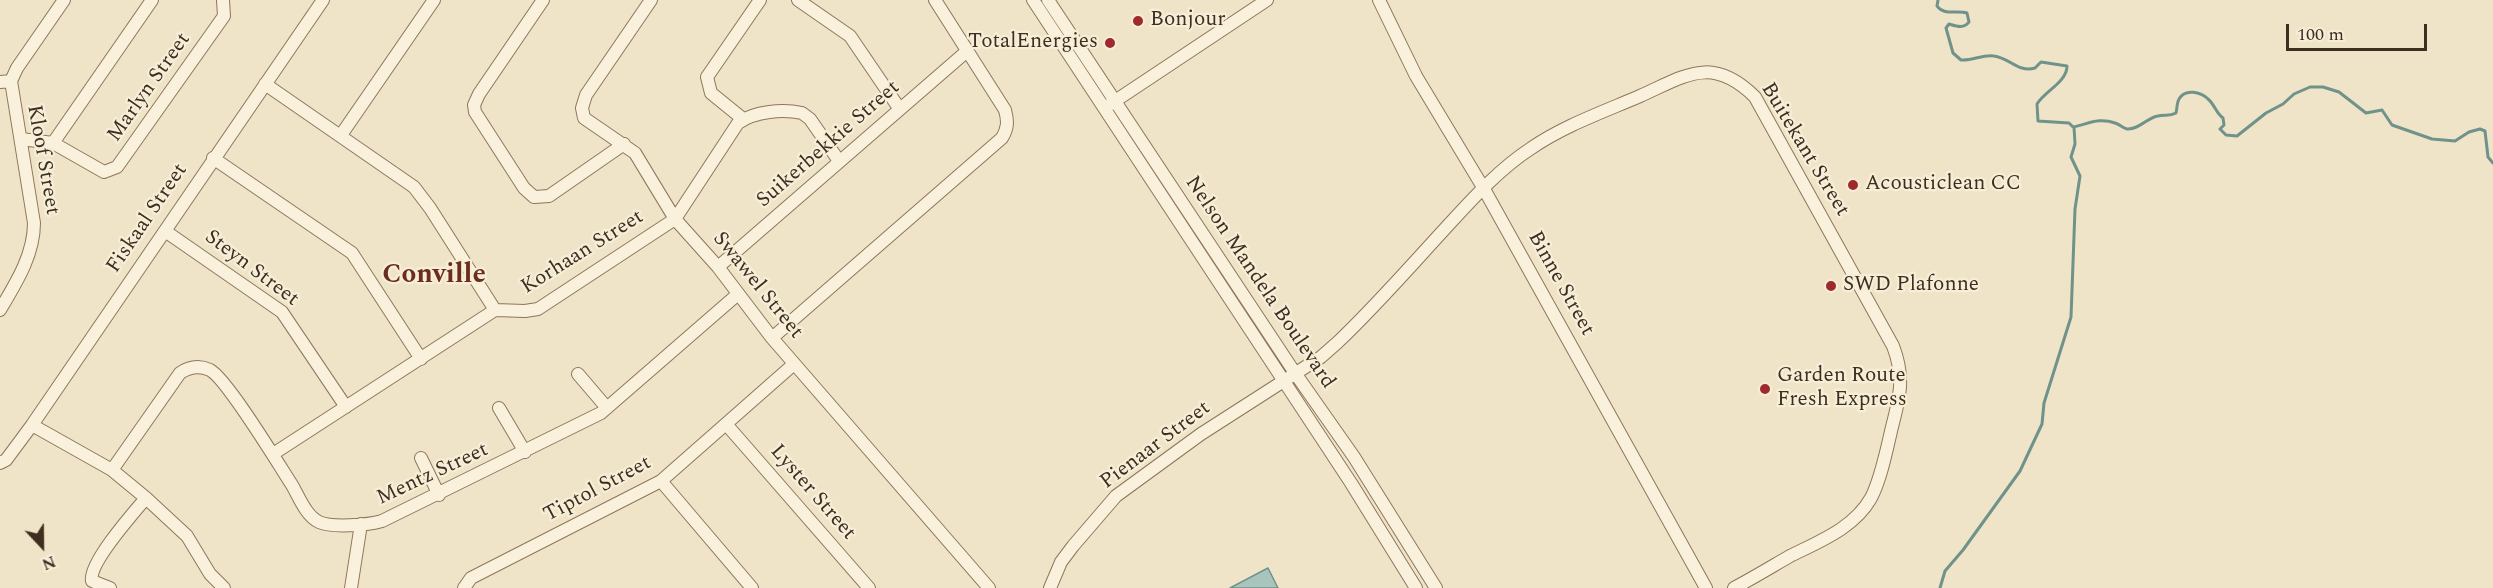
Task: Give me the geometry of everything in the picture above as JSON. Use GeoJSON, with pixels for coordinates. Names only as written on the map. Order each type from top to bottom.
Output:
{"type":"FeatureCollection","features":[{"type":"Feature","properties":{"kind":"street"},"geometry":{"type":"LineString","coordinates":[[5,81],[17,68],[64,0]]}},
{"type":"Feature","properties":{"kind":"street"},"geometry":{"type":"LineString","coordinates":[[53,143],[152,0]]}},
{"type":"Feature","properties":{"kind":"street","name":"Marlyn Street"},"geometry":{"type":"LineString","coordinates":[[21,140],[53,143],[104,172],[117,167],[224,16],[224,0]]}},
{"type":"Feature","properties":{"kind":"street","name":"Fiskaal Street"},"geometry":{"type":"LineString","coordinates":[[3,462],[32,424],[323,0]]}},
{"type":"Feature","properties":{"kind":"street"},"geometry":{"type":"LineString","coordinates":[[341,135],[434,0]]}},
{"type":"Feature","properties":{"kind":"street"},"geometry":{"type":"LineString","coordinates":[[543,0],[479,94],[474,105],[475,112],[524,188],[534,197],[549,196],[624,144]]}},
{"type":"Feature","properties":{"kind":"street","name":"Swawel Street"},"geometry":{"type":"LineString","coordinates":[[651,0],[586,95],[582,108],[586,120],[624,144],[640,158],[675,219],[718,267],[794,364],[989,588]]}},
{"type":"Feature","properties":{"kind":"street"},"geometry":{"type":"LineString","coordinates":[[760,0],[707,77],[711,93],[743,119],[760,113],[802,113],[810,119],[839,161]]}},
{"type":"Feature","properties":{"kind":"street"},"geometry":{"type":"LineString","coordinates":[[798,0],[850,36],[899,108]]}},
{"type":"Feature","properties":{"kind":"street"},"geometry":{"type":"LineString","coordinates":[[772,338],[1002,138],[1008,121],[1005,110],[934,0]]}},
{"type":"Feature","properties":{"kind":"street","name":"Nelson Mandela Boulevard"},"geometry":{"type":"LineString","coordinates":[[1032,0],[1204,236],[1354,457],[1436,588]]}},
{"type":"Feature","properties":{"kind":"street","name":"Nelson Mandela Boulevard"},"geometry":{"type":"LineString","coordinates":[[1048,0],[1108,106],[1192,243],[1358,493],[1416,588]]}},
{"type":"Feature","properties":{"kind":"street"},"geometry":{"type":"LineString","coordinates":[[1108,106],[1267,0]]}},
{"type":"Feature","properties":{"kind":"street","name":"Binne Street"},"geometry":{"type":"LineString","coordinates":[[1379,0],[1416,76],[1484,189],[1706,588]]}},
{"type":"Feature","properties":{"kind":"street","name":"Suikerbekkie Street"},"geometry":{"type":"LineString","coordinates":[[718,267],[966,52]]}},
{"type":"Feature","properties":{"kind":"street","name":"Buitekant Street"},"geometry":{"type":"LineString","coordinates":[[1295,373],[1321,357],[1353,328],[1484,189],[1528,150],[1549,137],[1683,77],[1700,72],[1716,72],[1728,76],[1755,97],[1893,346],[1901,371],[1902,383],[1879,475],[1872,496],[1862,511],[1853,521],[1836,533],[1734,588]]}},
{"type":"Feature","properties":{"kind":"street","name":"Kloof Street"},"geometry":{"type":"LineString","coordinates":[[0,310],[18,280],[34,235],[21,140],[5,81]]}},
{"type":"Feature","properties":{"kind":"street"},"geometry":{"type":"LineString","coordinates":[[265,84],[414,187],[430,208],[495,310],[273,454]]}},
{"type":"Feature","properties":{"kind":"street","name":"Korhaan Street"},"geometry":{"type":"LineString","coordinates":[[495,310],[513,312],[538,309],[675,219],[732,131],[743,119]]}},
{"type":"Feature","properties":{"kind":"street"},"geometry":{"type":"LineString","coordinates":[[213,158],[352,253],[421,359]]}},
{"type":"Feature","properties":{"kind":"street","name":"Steyn Street"},"geometry":{"type":"LineString","coordinates":[[165,231],[282,312],[346,407]]}},
{"type":"Feature","properties":{"kind":"street"},"geometry":{"type":"LineString","coordinates":[[1192,243],[1204,236]]}},
{"type":"Feature","properties":{"kind":"street","name":"Mentz Street"},"geometry":{"type":"LineString","coordinates":[[112,470],[180,373],[196,367],[208,369],[217,376],[273,454],[314,519],[325,524],[361,524],[389,519],[525,452],[607,408],[738,294]]}},
{"type":"Feature","properties":{"kind":"street","name":"Tiptol Street"},"geometry":{"type":"LineString","coordinates":[[464,588],[471,579],[661,481],[794,364]]}},
{"type":"Feature","properties":{"kind":"street","name":"Pienaar Street"},"geometry":{"type":"LineString","coordinates":[[1050,588],[1061,562],[1116,496],[1201,434],[1295,373]]}},
{"type":"Feature","properties":{"kind":"street"},"geometry":{"type":"LineString","coordinates":[[578,374],[607,408]]}},
{"type":"Feature","properties":{"kind":"street"},"geometry":{"type":"LineString","coordinates":[[499,408],[525,452]]}},
{"type":"Feature","properties":{"kind":"street"},"geometry":{"type":"LineString","coordinates":[[32,424],[112,470],[146,498],[187,536],[210,574],[222,588]]}},
{"type":"Feature","properties":{"kind":"street","name":"Lyster Street"},"geometry":{"type":"LineString","coordinates":[[726,424],[869,588]]}},
{"type":"Feature","properties":{"kind":"street"},"geometry":{"type":"LineString","coordinates":[[421,458],[439,495]]}},
{"type":"Feature","properties":{"kind":"street"},"geometry":{"type":"LineString","coordinates":[[661,481],[752,588]]}},
{"type":"Feature","properties":{"kind":"street"},"geometry":{"type":"LineString","coordinates":[[110,588],[92,581],[92,571],[146,498]]}},
{"type":"Feature","properties":{"kind":"street"},"geometry":{"type":"LineString","coordinates":[[351,588],[361,524]]}},
{"type":"Feature","properties":{"kind":"water"},"geometry":{"type":"Polygon","coordinates":[[[1268,568],[1278,588],[1230,588],[1268,568]]]}},
{"type":"Feature","properties":{"kind":"waterway"},"geometry":{"type":"LineString","coordinates":[[1938,0],[1937,6],[1943,11],[1967,13],[1969,22],[1965,26],[1949,24],[1946,28],[1953,53],[1961,60],[1990,56],[2000,57],[2024,69],[2035,68],[2041,62],[2067,66],[2060,82],[2037,104],[2038,121],[2069,123],[2073,127],[2109,121],[2131,129],[2154,117],[2176,113],[2178,100],[2185,93],[2193,92],[2205,97],[2223,118],[2224,125],[2220,129],[2226,135],[2237,136],[2294,94],[2310,87],[2323,87],[2339,92],[2366,113],[2382,110],[2392,125],[2432,139],[2455,141],[2469,132],[2480,129],[2485,131],[2488,157],[2493,163]]}},
{"type":"Feature","properties":{"kind":"waterway"},"geometry":{"type":"LineString","coordinates":[[1940,588],[1945,571],[1963,550],[2020,471],[2042,424],[2044,403],[2071,317],[2075,209],[2080,176],[2071,157],[2075,144],[2074,127]]}},
{"type":"Feature","properties":{"kind":"place","name":"Bonjour"},"geometry":{"type":"Point","coordinates":[1138,21]}},
{"type":"Feature","properties":{"kind":"place","name":"TotalEnergies"},"geometry":{"type":"Point","coordinates":[1110,43]}},
{"type":"Feature","properties":{"kind":"place","name":"Acousticlean CC"},"geometry":{"type":"Point","coordinates":[1853,185]}},
{"type":"Feature","properties":{"kind":"place","name":"SWD Plafonne"},"geometry":{"type":"Point","coordinates":[1831,286]}},
{"type":"Feature","properties":{"kind":"place","name":"Garden Route Fresh Express"},"geometry":{"type":"Point","coordinates":[1765,389]}},
{"type":"Feature","properties":{"kind":"district","name":"Conville"},"geometry":{"type":"Point","coordinates":[434,277]}}]}
